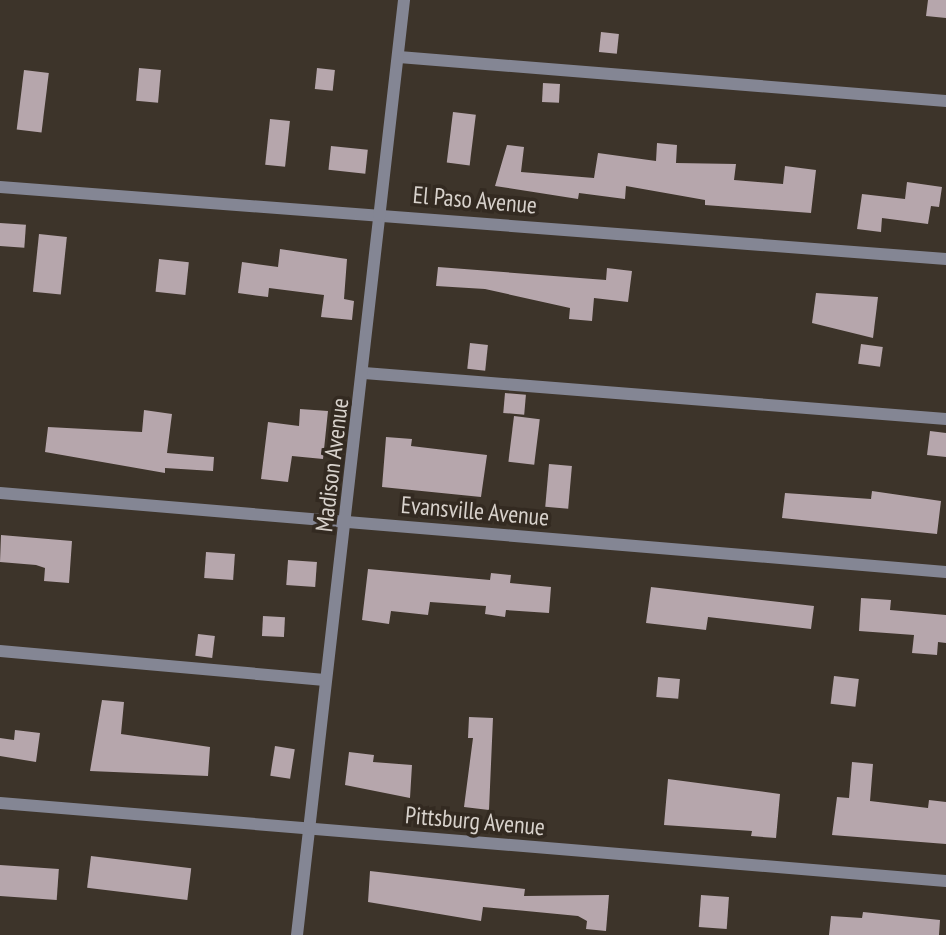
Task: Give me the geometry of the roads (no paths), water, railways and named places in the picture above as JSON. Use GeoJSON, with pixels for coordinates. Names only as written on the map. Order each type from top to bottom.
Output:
{"type":"FeatureCollection","features":[{"type":"Feature","properties":{"kind":"street","name":"Madison Avenue"},"geometry":{"type":"LineString","coordinates":[[297,935],[307,828],[383,214],[404,0]]}},
{"type":"Feature","properties":{"kind":"street"},"geometry":{"type":"LineString","coordinates":[[399,57],[946,101]]}},
{"type":"Feature","properties":{"kind":"street","name":"El Paso Avenue"},"geometry":{"type":"LineString","coordinates":[[0,187],[383,214],[946,259]]}},
{"type":"Feature","properties":{"kind":"street"},"geometry":{"type":"LineString","coordinates":[[364,373],[946,419]]}},
{"type":"Feature","properties":{"kind":"street","name":"Evansville Avenue"},"geometry":{"type":"LineString","coordinates":[[0,493],[946,572]]}},
{"type":"Feature","properties":{"kind":"street"},"geometry":{"type":"LineString","coordinates":[[0,651],[325,680]]}},
{"type":"Feature","properties":{"kind":"street","name":"Pittsburg Avenue"},"geometry":{"type":"LineString","coordinates":[[0,803],[946,881]]}}]}
